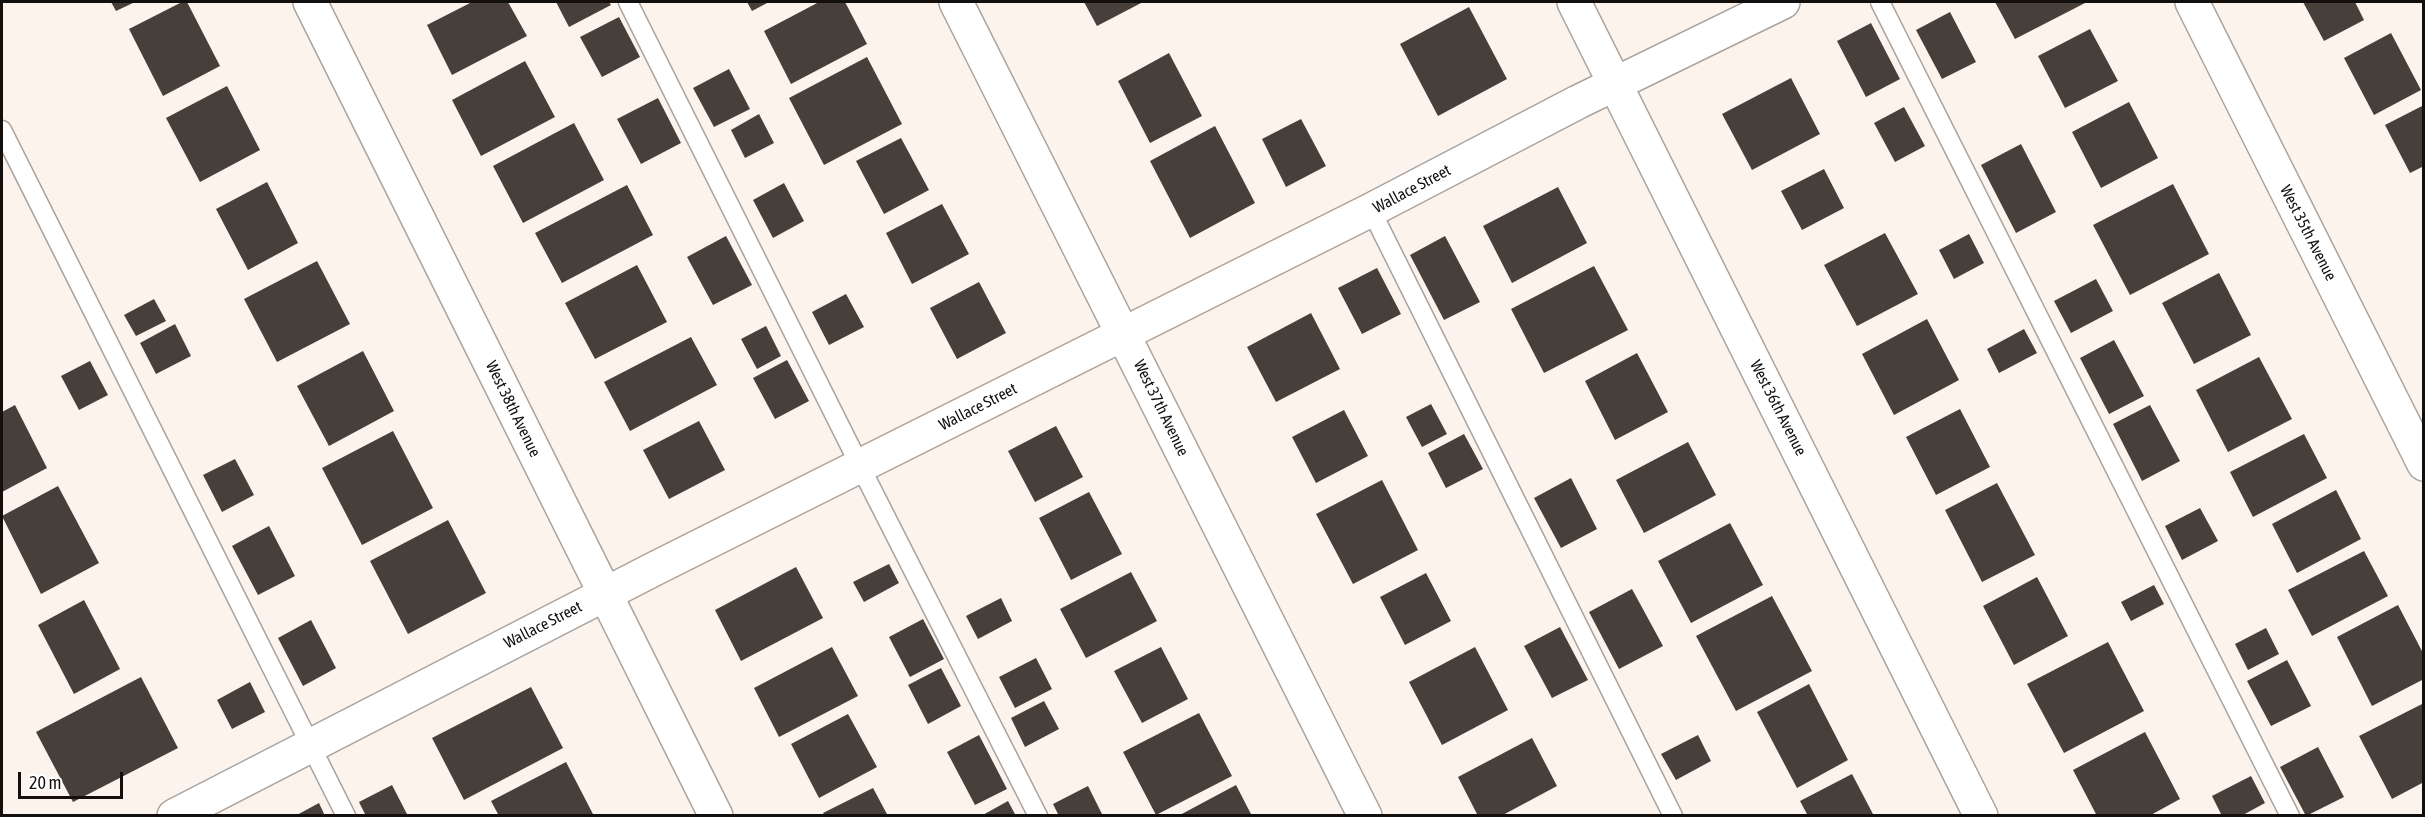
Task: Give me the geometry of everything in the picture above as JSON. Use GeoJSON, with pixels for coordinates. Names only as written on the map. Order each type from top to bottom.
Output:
{"type":"FeatureCollection","features":[{"type":"Feature","properties":{"kind":"street","name":"West 38th Avenue"},"geometry":{"type":"LineString","coordinates":[[310,2],[716,816]]}},
{"type":"Feature","properties":{"kind":"street","name":"West 37th Avenue"},"geometry":{"type":"LineString","coordinates":[[956,2],[1365,816]]}},
{"type":"Feature","properties":{"kind":"street","name":"West 36th Avenue"},"geometry":{"type":"LineString","coordinates":[[1574,2],[1981,816]]}},
{"type":"Feature","properties":{"kind":"street","name":"Wallace Street"},"geometry":{"type":"LineString","coordinates":[[174,816],[605,593],[1783,2]]}},
{"type":"Feature","properties":{"kind":"street","name":"West 35th Avenue"},"geometry":{"type":"LineString","coordinates":[[2192,2],[2424,464]]}},
{"type":"Feature","properties":{"kind":"lane"},"geometry":{"type":"LineString","coordinates":[[628,2],[1038,816]]}},
{"type":"Feature","properties":{"kind":"lane"},"geometry":{"type":"LineString","coordinates":[[1880,2],[2290,816]]}},
{"type":"Feature","properties":{"kind":"lane"},"geometry":{"type":"LineString","coordinates":[[2,130],[346,816]]}},
{"type":"Feature","properties":{"kind":"lane"},"geometry":{"type":"LineString","coordinates":[[1371,210],[1673,816]]}},
{"type":"Feature","properties":{"kind":"building"},"geometry":{"type":"Polygon","coordinates":[[[111,2],[135,2],[116,11],[111,2]]]}},
{"type":"Feature","properties":{"kind":"building"},"geometry":{"type":"Polygon","coordinates":[[[182,2],[187,2],[220,66],[163,96],[129,29],[182,2]]]}},
{"type":"Feature","properties":{"kind":"building"},"geometry":{"type":"Polygon","coordinates":[[[472,2],[508,2],[527,36],[452,75],[427,25],[472,2]]]}},
{"type":"Feature","properties":{"kind":"building"},"geometry":{"type":"Polygon","coordinates":[[[556,2],[609,2],[611,5],[569,27],[556,2]]]}},
{"type":"Feature","properties":{"kind":"building"},"geometry":{"type":"Polygon","coordinates":[[[747,2],[769,2],[752,11],[747,2]]]}},
{"type":"Feature","properties":{"kind":"building"},"geometry":{"type":"Polygon","coordinates":[[[819,2],[845,2],[867,44],[791,84],[764,31],[819,2]]]}},
{"type":"Feature","properties":{"kind":"building"},"geometry":{"type":"Polygon","coordinates":[[[1084,2],[1143,2],[1097,26],[1084,2]]]}},
{"type":"Feature","properties":{"kind":"building"},"geometry":{"type":"Polygon","coordinates":[[[1995,2],[2087,2],[2015,39],[1995,2]]]}},
{"type":"Feature","properties":{"kind":"building"},"geometry":{"type":"Polygon","coordinates":[[[2303,2],[2355,2],[2364,20],[2324,41],[2303,2]]]}},
{"type":"Feature","properties":{"kind":"building"},"geometry":{"type":"Polygon","coordinates":[[[1469,7],[1507,79],[1438,116],[1400,44],[1469,7]]]}},
{"type":"Feature","properties":{"kind":"building"},"geometry":{"type":"Polygon","coordinates":[[[1950,12],[1976,62],[1942,79],[1916,30],[1950,12]]]}},
{"type":"Feature","properties":{"kind":"building"},"geometry":{"type":"Polygon","coordinates":[[[619,17],[640,57],[602,77],[580,37],[619,17]]]}},
{"type":"Feature","properties":{"kind":"building"},"geometry":{"type":"Polygon","coordinates":[[[1871,23],[1900,79],[1866,97],[1837,41],[1871,23]]]}},
{"type":"Feature","properties":{"kind":"building"},"geometry":{"type":"Polygon","coordinates":[[[2090,29],[2118,81],[2065,108],[2038,56],[2090,29]]]}},
{"type":"Feature","properties":{"kind":"building"},"geometry":{"type":"Polygon","coordinates":[[[2391,33],[2421,90],[2374,115],[2344,58],[2391,33]]]}},
{"type":"Feature","properties":{"kind":"building"},"geometry":{"type":"Polygon","coordinates":[[[1169,53],[1202,116],[1150,143],[1118,81],[1169,53]]]}},
{"type":"Feature","properties":{"kind":"building"},"geometry":{"type":"Polygon","coordinates":[[[867,57],[902,124],[824,165],[789,98],[867,57]]]}},
{"type":"Feature","properties":{"kind":"building"},"geometry":{"type":"Polygon","coordinates":[[[525,61],[555,117],[481,156],[452,100],[525,61]]]}},
{"type":"Feature","properties":{"kind":"building"},"geometry":{"type":"Polygon","coordinates":[[[729,69],[750,109],[714,127],[693,88],[729,69]]]}},
{"type":"Feature","properties":{"kind":"building"},"geometry":{"type":"Polygon","coordinates":[[[1791,78],[1820,134],[1752,170],[1722,114],[1791,78]]]}},
{"type":"Feature","properties":{"kind":"building"},"geometry":{"type":"Polygon","coordinates":[[[227,86],[260,150],[200,182],[166,118],[227,86]]]}},
{"type":"Feature","properties":{"kind":"building"},"geometry":{"type":"Polygon","coordinates":[[[658,98],[681,143],[641,164],[617,119],[658,98]]]}},
{"type":"Feature","properties":{"kind":"building"},"geometry":{"type":"Polygon","coordinates":[[[2129,102],[2158,158],[2101,188],[2072,132],[2129,102]]]}},
{"type":"Feature","properties":{"kind":"building"},"geometry":{"type":"Polygon","coordinates":[[[2424,105],[2424,166],[2410,173],[2385,125],[2424,105]]]}},
{"type":"Feature","properties":{"kind":"building"},"geometry":{"type":"Polygon","coordinates":[[[1904,107],[1925,146],[1895,162],[1874,123],[1904,107]]]}},
{"type":"Feature","properties":{"kind":"building"},"geometry":{"type":"Polygon","coordinates":[[[759,114],[774,143],[745,158],[731,130],[759,114]]]}},
{"type":"Feature","properties":{"kind":"building"},"geometry":{"type":"Polygon","coordinates":[[[1301,119],[1326,166],[1286,187],[1262,139],[1301,119]]]}},
{"type":"Feature","properties":{"kind":"building"},"geometry":{"type":"Polygon","coordinates":[[[574,123],[604,180],[523,223],[493,166],[574,123]]]}},
{"type":"Feature","properties":{"kind":"building"},"geometry":{"type":"Polygon","coordinates":[[[1215,126],[1255,203],[1190,238],[1150,161],[1215,126]]]}},
{"type":"Feature","properties":{"kind":"building"},"geometry":{"type":"Polygon","coordinates":[[[901,138],[929,190],[884,214],[856,161],[901,138]]]}},
{"type":"Feature","properties":{"kind":"building"},"geometry":{"type":"Polygon","coordinates":[[[2021,144],[2056,212],[2016,233],[1981,165],[2021,144]]]}},
{"type":"Feature","properties":{"kind":"building"},"geometry":{"type":"Polygon","coordinates":[[[1824,169],[1844,208],[1802,230],[1781,191],[1824,169]]]}},
{"type":"Feature","properties":{"kind":"building"},"geometry":{"type":"Polygon","coordinates":[[[267,182],[298,243],[248,270],[216,209],[267,182]]]}},
{"type":"Feature","properties":{"kind":"building"},"geometry":{"type":"Polygon","coordinates":[[[784,183],[804,221],[773,238],[753,200],[784,183]]]}},
{"type":"Feature","properties":{"kind":"building"},"geometry":{"type":"Polygon","coordinates":[[[2173,184],[2209,254],[2130,295],[2093,225],[2173,184]]]}},
{"type":"Feature","properties":{"kind":"building"},"geometry":{"type":"Polygon","coordinates":[[[627,185],[653,235],[562,283],[535,233],[627,185]]]}},
{"type":"Feature","properties":{"kind":"building"},"geometry":{"type":"Polygon","coordinates":[[[1558,187],[1587,243],[1512,283],[1483,226],[1558,187]]]}},
{"type":"Feature","properties":{"kind":"building"},"geometry":{"type":"Polygon","coordinates":[[[942,204],[969,254],[912,284],[886,233],[942,204]]]}},
{"type":"Feature","properties":{"kind":"building"},"geometry":{"type":"Polygon","coordinates":[[[1885,233],[1918,294],[1857,326],[1824,265],[1885,233]]]}},
{"type":"Feature","properties":{"kind":"building"},"geometry":{"type":"Polygon","coordinates":[[[1969,234],[1984,263],[1954,279],[1939,250],[1969,234]]]}},
{"type":"Feature","properties":{"kind":"building"},"geometry":{"type":"Polygon","coordinates":[[[726,236],[752,285],[713,305],[687,257],[726,236]]]}},
{"type":"Feature","properties":{"kind":"building"},"geometry":{"type":"Polygon","coordinates":[[[1445,236],[1480,302],[1444,320],[1410,255],[1445,236]]]}},
{"type":"Feature","properties":{"kind":"building"},"geometry":{"type":"Polygon","coordinates":[[[317,261],[350,324],[277,362],[244,299],[317,261]]]}},
{"type":"Feature","properties":{"kind":"building"},"geometry":{"type":"Polygon","coordinates":[[[637,265],[667,322],[595,359],[565,303],[637,265]]]}},
{"type":"Feature","properties":{"kind":"building"},"geometry":{"type":"Polygon","coordinates":[[[1594,266],[1628,330],[1544,373],[1511,309],[1594,266]]]}},
{"type":"Feature","properties":{"kind":"building"},"geometry":{"type":"Polygon","coordinates":[[[1377,268],[1401,314],[1362,334],[1338,288],[1377,268]]]}},
{"type":"Feature","properties":{"kind":"building"},"geometry":{"type":"Polygon","coordinates":[[[2219,273],[2251,335],[2194,364],[2162,303],[2219,273]]]}},
{"type":"Feature","properties":{"kind":"building"},"geometry":{"type":"Polygon","coordinates":[[[2096,279],[2113,311],[2071,333],[2054,301],[2096,279]]]}},
{"type":"Feature","properties":{"kind":"building"},"geometry":{"type":"Polygon","coordinates":[[[979,282],[1006,333],[957,359],[930,308],[979,282]]]}},
{"type":"Feature","properties":{"kind":"building"},"geometry":{"type":"Polygon","coordinates":[[[846,294],[864,327],[829,345],[812,312],[846,294]]]}},
{"type":"Feature","properties":{"kind":"building"},"geometry":{"type":"Polygon","coordinates":[[[154,299],[166,321],[136,336],[124,315],[154,299]]]}},
{"type":"Feature","properties":{"kind":"building"},"geometry":{"type":"Polygon","coordinates":[[[1311,313],[1340,369],[1276,402],[1247,347],[1311,313]]]}},
{"type":"Feature","properties":{"kind":"building"},"geometry":{"type":"Polygon","coordinates":[[[1927,319],[1959,380],[1894,415],[1862,354],[1927,319]]]}},
{"type":"Feature","properties":{"kind":"building"},"geometry":{"type":"Polygon","coordinates":[[[175,324],[191,356],[156,374],[140,343],[175,324]]]}},
{"type":"Feature","properties":{"kind":"building"},"geometry":{"type":"Polygon","coordinates":[[[766,326],[781,356],[757,369],[741,339],[766,326]]]}},
{"type":"Feature","properties":{"kind":"building"},"geometry":{"type":"Polygon","coordinates":[[[2024,329],[2037,353],[1999,373],[1987,349],[2024,329]]]}},
{"type":"Feature","properties":{"kind":"building"},"geometry":{"type":"Polygon","coordinates":[[[691,337],[717,385],[630,431],[604,382],[691,337]]]}},
{"type":"Feature","properties":{"kind":"building"},"geometry":{"type":"Polygon","coordinates":[[[2114,340],[2144,396],[2109,414],[2080,358],[2114,340]]]}},
{"type":"Feature","properties":{"kind":"building"},"geometry":{"type":"Polygon","coordinates":[[[363,351],[394,411],[329,446],[297,386],[363,351]]]}},
{"type":"Feature","properties":{"kind":"building"},"geometry":{"type":"Polygon","coordinates":[[[1637,353],[1668,412],[1615,440],[1585,381],[1637,353]]]}},
{"type":"Feature","properties":{"kind":"building"},"geometry":{"type":"Polygon","coordinates":[[[2259,357],[2292,419],[2228,452],[2196,390],[2259,357]]]}},
{"type":"Feature","properties":{"kind":"building"},"geometry":{"type":"Polygon","coordinates":[[[787,360],[809,401],[775,419],[753,378],[787,360]]]}},
{"type":"Feature","properties":{"kind":"building"},"geometry":{"type":"Polygon","coordinates":[[[90,361],[108,395],[79,410],[61,376],[90,361]]]}},
{"type":"Feature","properties":{"kind":"building"},"geometry":{"type":"Polygon","coordinates":[[[1431,404],[1447,434],[1422,447],[1406,417],[1431,404]]]}},
{"type":"Feature","properties":{"kind":"building"},"geometry":{"type":"Polygon","coordinates":[[[15,405],[47,468],[2,492],[2,412],[15,405]]]}},
{"type":"Feature","properties":{"kind":"building"},"geometry":{"type":"Polygon","coordinates":[[[2150,405],[2180,461],[2142,481],[2113,424],[2150,405]]]}},
{"type":"Feature","properties":{"kind":"building"},"geometry":{"type":"Polygon","coordinates":[[[1960,409],[1990,467],[1936,495],[1906,437],[1960,409]]]}},
{"type":"Feature","properties":{"kind":"building"},"geometry":{"type":"Polygon","coordinates":[[[1344,410],[1368,456],[1316,483],[1292,437],[1344,410]]]}},
{"type":"Feature","properties":{"kind":"building"},"geometry":{"type":"Polygon","coordinates":[[[699,421],[725,470],[669,499],[643,450],[699,421]]]}},
{"type":"Feature","properties":{"kind":"building"},"geometry":{"type":"Polygon","coordinates":[[[1056,426],[1083,477],[1035,502],[1008,451],[1056,426]]]}},
{"type":"Feature","properties":{"kind":"building"},"geometry":{"type":"Polygon","coordinates":[[[393,431],[433,508],[362,545],[322,468],[393,431]]]}},
{"type":"Feature","properties":{"kind":"building"},"geometry":{"type":"Polygon","coordinates":[[[1464,434],[1483,469],[1446,488],[1428,453],[1464,434]]]}},
{"type":"Feature","properties":{"kind":"building"},"geometry":{"type":"Polygon","coordinates":[[[2304,434],[2327,478],[2253,517],[2230,472],[2304,434]]]}},
{"type":"Feature","properties":{"kind":"building"},"geometry":{"type":"Polygon","coordinates":[[[1688,442],[1716,495],[1644,533],[1616,480],[1688,442]]]}},
{"type":"Feature","properties":{"kind":"building"},"geometry":{"type":"Polygon","coordinates":[[[235,459],[254,495],[222,512],[203,475],[235,459]]]}},
{"type":"Feature","properties":{"kind":"building"},"geometry":{"type":"Polygon","coordinates":[[[1571,478],[1597,529],[1561,548],[1534,498],[1571,478]]]}},
{"type":"Feature","properties":{"kind":"building"},"geometry":{"type":"Polygon","coordinates":[[[1382,480],[1418,550],[1353,584],[1316,514],[1382,480]]]}},
{"type":"Feature","properties":{"kind":"building"},"geometry":{"type":"Polygon","coordinates":[[[1997,483],[2035,555],[1982,582],[1945,510],[1997,483]]]}},
{"type":"Feature","properties":{"kind":"building"},"geometry":{"type":"Polygon","coordinates":[[[58,486],[99,563],[41,594],[2,516],[58,486]]]}},
{"type":"Feature","properties":{"kind":"building"},"geometry":{"type":"Polygon","coordinates":[[[2336,490],[2361,539],[2297,573],[2272,524],[2336,490]]]}},
{"type":"Feature","properties":{"kind":"building"},"geometry":{"type":"Polygon","coordinates":[[[1089,492],[1122,554],[1071,580],[1039,518],[1089,492]]]}},
{"type":"Feature","properties":{"kind":"building"},"geometry":{"type":"Polygon","coordinates":[[[2200,508],[2218,541],[2182,560],[2165,526],[2200,508]]]}},
{"type":"Feature","properties":{"kind":"building"},"geometry":{"type":"Polygon","coordinates":[[[448,520],[486,593],[408,634],[370,561],[448,520]]]}},
{"type":"Feature","properties":{"kind":"building"},"geometry":{"type":"Polygon","coordinates":[[[1730,523],[1763,585],[1691,623],[1658,561],[1730,523]]]}},
{"type":"Feature","properties":{"kind":"building"},"geometry":{"type":"Polygon","coordinates":[[[269,526],[295,576],[258,595],[232,546],[269,526]]]}},
{"type":"Feature","properties":{"kind":"building"},"geometry":{"type":"Polygon","coordinates":[[[2364,551],[2388,596],[2312,636],[2288,590],[2364,551]]]}},
{"type":"Feature","properties":{"kind":"building"},"geometry":{"type":"Polygon","coordinates":[[[889,564],[899,583],[864,602],[853,582],[889,564]]]}},
{"type":"Feature","properties":{"kind":"building"},"geometry":{"type":"Polygon","coordinates":[[[796,567],[823,618],[741,661],[715,610],[796,567]]]}},
{"type":"Feature","properties":{"kind":"building"},"geometry":{"type":"Polygon","coordinates":[[[1131,572],[1157,621],[1086,658],[1060,609],[1131,572]]]}},
{"type":"Feature","properties":{"kind":"building"},"geometry":{"type":"Polygon","coordinates":[[[1426,573],[1451,621],[1405,645],[1380,597],[1426,573]]]}},
{"type":"Feature","properties":{"kind":"building"},"geometry":{"type":"Polygon","coordinates":[[[2037,577],[2068,636],[2014,665],[1983,606],[2037,577]]]}},
{"type":"Feature","properties":{"kind":"building"},"geometry":{"type":"Polygon","coordinates":[[[2154,585],[2164,604],[2131,621],[2121,602],[2154,585]]]}},
{"type":"Feature","properties":{"kind":"building"},"geometry":{"type":"Polygon","coordinates":[[[1632,589],[1663,646],[1619,669],[1589,612],[1632,589]]]}},
{"type":"Feature","properties":{"kind":"building"},"geometry":{"type":"Polygon","coordinates":[[[1772,596],[1812,671],[1736,711],[1696,636],[1772,596]]]}},
{"type":"Feature","properties":{"kind":"building"},"geometry":{"type":"Polygon","coordinates":[[[1001,598],[1012,621],[978,639],[966,616],[1001,598]]]}},
{"type":"Feature","properties":{"kind":"building"},"geometry":{"type":"Polygon","coordinates":[[[84,600],[120,669],[74,694],[38,625],[84,600]]]}},
{"type":"Feature","properties":{"kind":"building"},"geometry":{"type":"Polygon","coordinates":[[[2398,605],[2424,655],[2424,679],[2372,706],[2337,637],[2398,605]]]}},
{"type":"Feature","properties":{"kind":"building"},"geometry":{"type":"Polygon","coordinates":[[[923,619],[944,659],[910,677],[889,637],[923,619]]]}},
{"type":"Feature","properties":{"kind":"building"},"geometry":{"type":"Polygon","coordinates":[[[311,620],[336,668],[303,686],[278,638],[311,620]]]}},
{"type":"Feature","properties":{"kind":"building"},"geometry":{"type":"Polygon","coordinates":[[[1560,627],[1588,680],[1552,698],[1524,646],[1560,627]]]}},
{"type":"Feature","properties":{"kind":"building"},"geometry":{"type":"Polygon","coordinates":[[[2266,628],[2279,654],[2248,670],[2235,644],[2266,628]]]}},
{"type":"Feature","properties":{"kind":"building"},"geometry":{"type":"Polygon","coordinates":[[[2108,642],[2144,711],[2064,753],[2027,684],[2108,642]]]}},
{"type":"Feature","properties":{"kind":"building"},"geometry":{"type":"Polygon","coordinates":[[[832,647],[858,696],[779,737],[754,688],[832,647]]]}},
{"type":"Feature","properties":{"kind":"building"},"geometry":{"type":"Polygon","coordinates":[[[1161,647],[1188,699],[1142,723],[1114,671],[1161,647]]]}},
{"type":"Feature","properties":{"kind":"building"},"geometry":{"type":"Polygon","coordinates":[[[1475,647],[1508,710],[1442,745],[1409,682],[1475,647]]]}},
{"type":"Feature","properties":{"kind":"building"},"geometry":{"type":"Polygon","coordinates":[[[1036,658],[1052,689],[1015,708],[999,677],[1036,658]]]}},
{"type":"Feature","properties":{"kind":"building"},"geometry":{"type":"Polygon","coordinates":[[[2287,660],[2311,706],[2271,726],[2247,681],[2287,660]]]}},
{"type":"Feature","properties":{"kind":"building"},"geometry":{"type":"Polygon","coordinates":[[[941,668],[961,706],[928,724],[908,685],[941,668]]]}},
{"type":"Feature","properties":{"kind":"building"},"geometry":{"type":"Polygon","coordinates":[[[141,677],[178,748],[73,802],[36,732],[141,677]]]}},
{"type":"Feature","properties":{"kind":"building"},"geometry":{"type":"Polygon","coordinates":[[[250,682],[265,712],[232,729],[217,700],[250,682]]]}},
{"type":"Feature","properties":{"kind":"building"},"geometry":{"type":"Polygon","coordinates":[[[1809,684],[1848,760],[1797,788],[1757,712],[1809,684]]]}},
{"type":"Feature","properties":{"kind":"building"},"geometry":{"type":"Polygon","coordinates":[[[531,687],[563,748],[464,800],[432,738],[531,687]]]}},
{"type":"Feature","properties":{"kind":"building"},"geometry":{"type":"Polygon","coordinates":[[[1044,701],[1059,729],[1025,747],[1011,718],[1044,701]]]}},
{"type":"Feature","properties":{"kind":"building"},"geometry":{"type":"Polygon","coordinates":[[[2424,703],[2424,782],[2392,799],[2359,736],[2424,703]]]}},
{"type":"Feature","properties":{"kind":"building"},"geometry":{"type":"Polygon","coordinates":[[[1199,713],[1232,776],[1156,815],[1123,752],[1199,713]]]}},
{"type":"Feature","properties":{"kind":"building"},"geometry":{"type":"Polygon","coordinates":[[[848,714],[877,767],[819,798],[791,744],[848,714]]]}},
{"type":"Feature","properties":{"kind":"building"},"geometry":{"type":"Polygon","coordinates":[[[2145,732],[2180,799],[2149,816],[2097,816],[2073,770],[2145,732]]]}},
{"type":"Feature","properties":{"kind":"building"},"geometry":{"type":"Polygon","coordinates":[[[979,735],[1007,789],[975,805],[947,752],[979,735]]]}},
{"type":"Feature","properties":{"kind":"building"},"geometry":{"type":"Polygon","coordinates":[[[1698,735],[1711,761],[1676,780],[1661,754],[1698,735]]]}},
{"type":"Feature","properties":{"kind":"building"},"geometry":{"type":"Polygon","coordinates":[[[1532,738],[1557,786],[1501,816],[1478,816],[1458,777],[1532,738]]]}},
{"type":"Feature","properties":{"kind":"building"},"geometry":{"type":"Polygon","coordinates":[[[2318,747],[2344,797],[2306,816],[2280,767],[2318,747]]]}},
{"type":"Feature","properties":{"kind":"building"},"geometry":{"type":"Polygon","coordinates":[[[566,762],[594,816],[499,816],[491,801],[566,762]]]}},
{"type":"Feature","properties":{"kind":"building"},"geometry":{"type":"Polygon","coordinates":[[[1852,774],[1874,816],[1808,816],[1800,801],[1852,774]]]}},
{"type":"Feature","properties":{"kind":"building"},"geometry":{"type":"Polygon","coordinates":[[[2251,776],[2265,803],[2241,816],[2222,816],[2212,796],[2251,776]]]}},
{"type":"Feature","properties":{"kind":"building"},"geometry":{"type":"Polygon","coordinates":[[[392,785],[408,816],[366,816],[359,802],[392,785]]]}},
{"type":"Feature","properties":{"kind":"building"},"geometry":{"type":"Polygon","coordinates":[[[1236,785],[1252,816],[1178,816],[1236,785]]]}},
{"type":"Feature","properties":{"kind":"building"},"geometry":{"type":"Polygon","coordinates":[[[1088,786],[1103,816],[1059,816],[1053,804],[1088,786]]]}},
{"type":"Feature","properties":{"kind":"building"},"geometry":{"type":"Polygon","coordinates":[[[873,788],[888,816],[825,816],[823,813],[873,788]]]}},
{"type":"Feature","properties":{"kind":"building"},"geometry":{"type":"Polygon","coordinates":[[[1008,801],[1016,816],[981,816],[1008,801]]]}},
{"type":"Feature","properties":{"kind":"building"},"geometry":{"type":"Polygon","coordinates":[[[319,803],[325,816],[295,816],[319,803]]]}}]}
